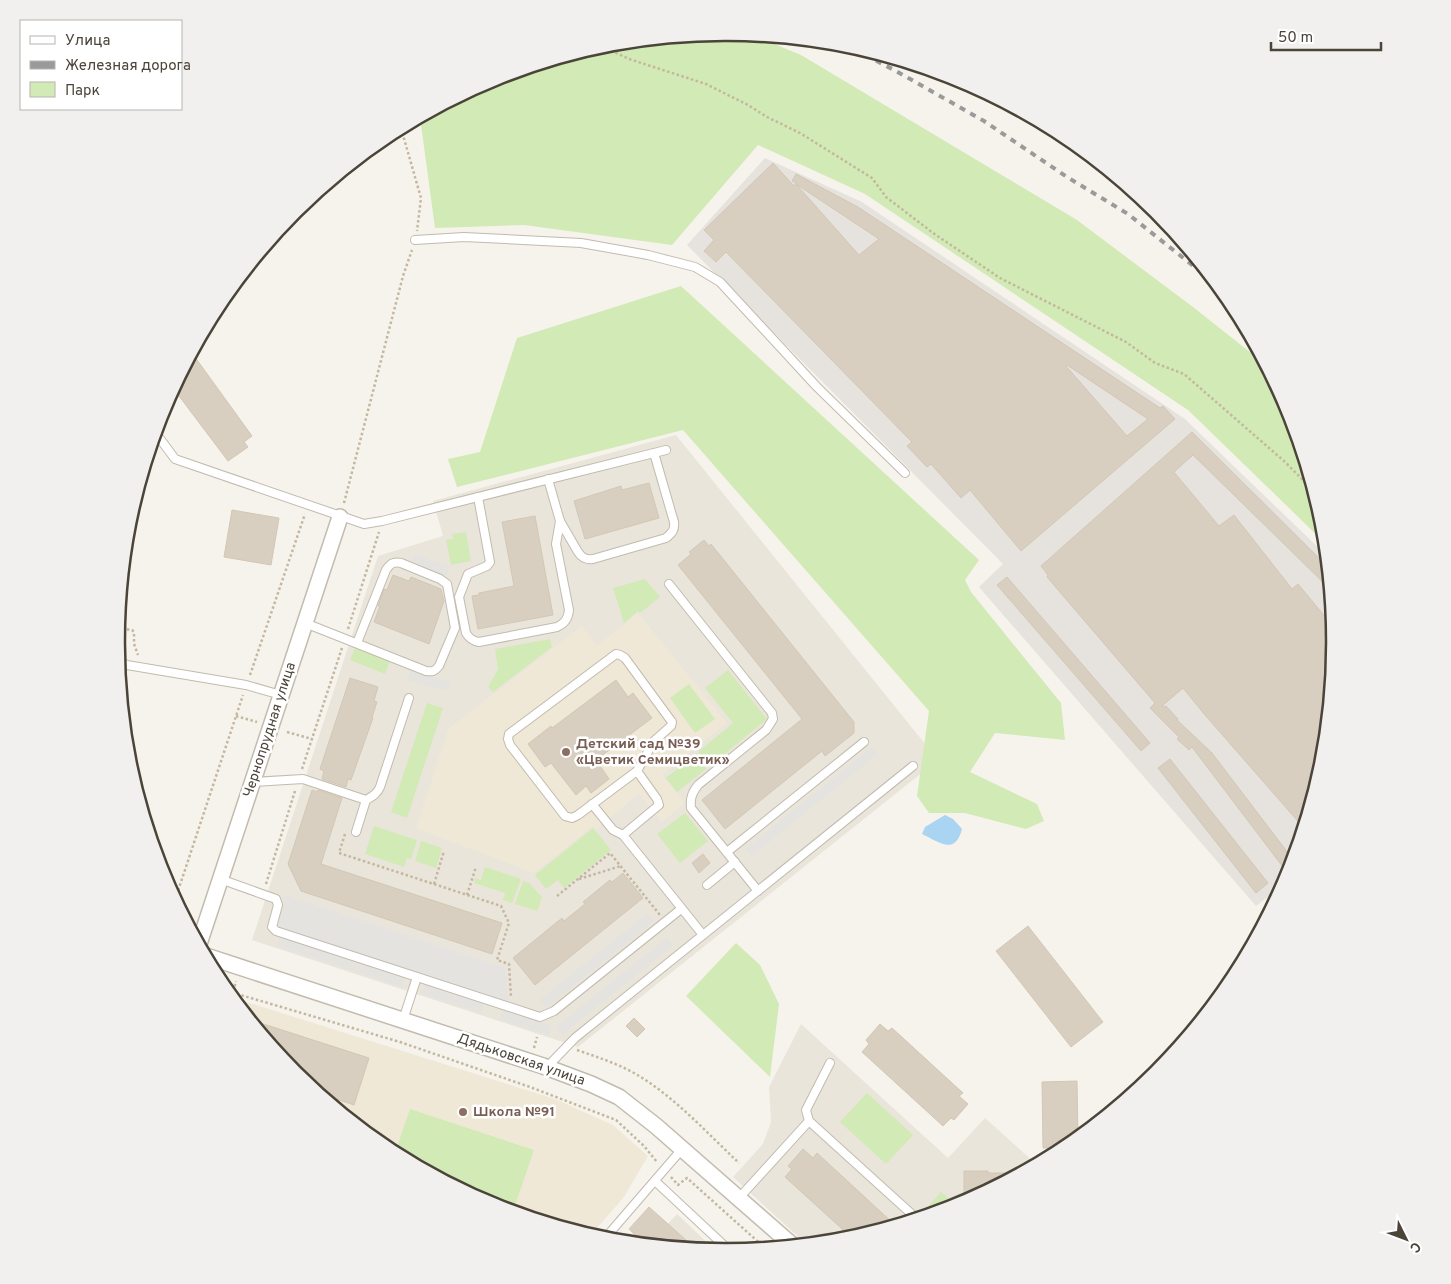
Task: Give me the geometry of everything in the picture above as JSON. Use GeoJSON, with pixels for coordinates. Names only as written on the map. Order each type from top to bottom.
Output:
{"type":"FeatureCollection","features":[{"type":"Feature","properties":{"kind":"street","name":"Чернопрудная улица"},"geometry":{"type":"LineString","coordinates":[[202,936],[340,517]]}},
{"type":"Feature","properties":{"kind":"street","name":"Дядьковская улица"},"geometry":{"type":"LineString","coordinates":[[216,959],[547,1067],[619,1097],[786,1239]]}},
{"type":"Feature","properties":{"kind":"lane"},"geometry":{"type":"LineString","coordinates":[[415,240],[464,237],[581,243],[648,254],[695,268],[720,282],[817,387],[905,473]]}},
{"type":"Feature","properties":{"kind":"lane"},"geometry":{"type":"LineString","coordinates":[[160,439],[175,459],[364,524],[666,450]]}},
{"type":"Feature","properties":{"kind":"lane"},"geometry":{"type":"LineString","coordinates":[[548,479],[560,521],[578,552],[588,560],[666,538],[674,528],[674,522],[654,453]]}},
{"type":"Feature","properties":{"kind":"lane"},"geometry":{"type":"LineString","coordinates":[[478,497],[490,562],[487,566],[468,574],[459,596],[466,632],[474,641],[479,642],[564,624],[568,618],[569,610],[556,544],[560,521]]}},
{"type":"Feature","properties":{"kind":"lane"},"geometry":{"type":"LineString","coordinates":[[305,623],[431,672],[440,666],[455,628],[447,584],[440,578],[401,563],[395,562],[390,564],[357,643]]}},
{"type":"Feature","properties":{"kind":"lane"},"geometry":{"type":"LineString","coordinates":[[669,584],[772,713],[774,719],[766,730],[698,785],[692,793],[690,800],[691,808],[758,890]]}},
{"type":"Feature","properties":{"kind":"lane"},"geometry":{"type":"LineString","coordinates":[[616,654],[625,658],[672,722],[671,726],[654,741],[637,771],[592,804],[572,818],[565,816],[510,745],[508,739],[514,729],[616,654]]}},
{"type":"Feature","properties":{"kind":"lane"},"geometry":{"type":"LineString","coordinates":[[126,665],[246,685],[281,695]]}},
{"type":"Feature","properties":{"kind":"lane"},"geometry":{"type":"LineString","coordinates":[[356,832],[366,800],[375,795],[380,787],[409,698]]}},
{"type":"Feature","properties":{"kind":"lane"},"geometry":{"type":"LineString","coordinates":[[727,852],[864,742]]}},
{"type":"Feature","properties":{"kind":"lane"},"geometry":{"type":"LineString","coordinates":[[547,1067],[575,1038],[913,766]]}},
{"type":"Feature","properties":{"kind":"lane"},"geometry":{"type":"LineString","coordinates":[[622,835],[659,805],[658,799],[637,771]]}},
{"type":"Feature","properties":{"kind":"lane"},"geometry":{"type":"LineString","coordinates":[[252,782],[303,779],[366,800]]}},
{"type":"Feature","properties":{"kind":"lane"},"geometry":{"type":"LineString","coordinates":[[592,804],[613,830],[622,835],[703,935]]}},
{"type":"Feature","properties":{"kind":"lane"},"geometry":{"type":"LineString","coordinates":[[707,885],[735,862]]}},
{"type":"Feature","properties":{"kind":"lane"},"geometry":{"type":"LineString","coordinates":[[220,879],[276,899],[278,904],[272,927],[276,931],[540,1017],[548,1015],[682,909]]}},
{"type":"Feature","properties":{"kind":"lane"},"geometry":{"type":"LineString","coordinates":[[403,1020],[417,977]]}},
{"type":"Feature","properties":{"kind":"lane"},"geometry":{"type":"LineString","coordinates":[[830,1064],[806,1110],[809,1121],[911,1213]]}},
{"type":"Feature","properties":{"kind":"lane"},"geometry":{"type":"LineString","coordinates":[[739,1198],[809,1121]]}},
{"type":"Feature","properties":{"kind":"lane"},"geometry":{"type":"LineString","coordinates":[[611,1232],[682,1149]]}},
{"type":"Feature","properties":{"kind":"lane"},"geometry":{"type":"LineString","coordinates":[[655,1181],[721,1243]]}},
{"type":"Feature","properties":{"kind":"path"},"geometry":{"type":"LineString","coordinates":[[614,52],[629,59],[706,84],[800,133],[872,178],[886,197],[933,234],[1000,278],[1126,342],[1155,362],[1184,374],[1284,461],[1304,481]]}},
{"type":"Feature","properties":{"kind":"path"},"geometry":{"type":"LineString","coordinates":[[340,517],[403,276],[415,240],[421,198],[403,135]]}},
{"type":"Feature","properties":{"kind":"path"},"geometry":{"type":"LineString","coordinates":[[249,678],[308,506]]}},
{"type":"Feature","properties":{"kind":"path"},"geometry":{"type":"LineString","coordinates":[[265,887],[382,521]]}},
{"type":"Feature","properties":{"kind":"path"},"geometry":{"type":"LineString","coordinates":[[125,629],[134,632],[136,651],[141,657]]}},
{"type":"Feature","properties":{"kind":"path"},"geometry":{"type":"LineString","coordinates":[[179,891],[244,692]]}},
{"type":"Feature","properties":{"kind":"path"},"geometry":{"type":"LineString","coordinates":[[236,716],[257,722]]}},
{"type":"Feature","properties":{"kind":"path"},"geometry":{"type":"LineString","coordinates":[[287,732],[312,739]]}},
{"type":"Feature","properties":{"kind":"path"},"geometry":{"type":"LineString","coordinates":[[346,829],[339,853],[501,906],[509,923],[497,960],[509,964],[512,1008]]}},
{"type":"Feature","properties":{"kind":"path"},"geometry":{"type":"LineString","coordinates":[[434,884],[444,850]]}},
{"type":"Feature","properties":{"kind":"path"},"geometry":{"type":"LineString","coordinates":[[557,896],[610,853],[665,922]]}},
{"type":"Feature","properties":{"kind":"path"},"geometry":{"type":"LineString","coordinates":[[578,879],[621,866]]}},
{"type":"Feature","properties":{"kind":"path"},"geometry":{"type":"LineString","coordinates":[[467,895],[476,867]]}},
{"type":"Feature","properties":{"kind":"path"},"geometry":{"type":"LineString","coordinates":[[234,988],[238,975]]}},
{"type":"Feature","properties":{"kind":"path"},"geometry":{"type":"LineString","coordinates":[[239,994],[400,1042],[530,1087],[616,1120],[644,1146],[678,1185],[687,1178],[758,1241]]}},
{"type":"Feature","properties":{"kind":"path"},"geometry":{"type":"LineString","coordinates":[[532,1051],[537,1038]]}},
{"type":"Feature","properties":{"kind":"path"},"geometry":{"type":"LineString","coordinates":[[574,1049],[605,1059],[635,1074],[672,1100],[739,1163]]}},
{"type":"Feature","properties":{"kind":"shaded area"},"geometry":{"type":"Polygon","coordinates":[[[765,158],[862,202],[1185,419],[1319,548],[1325,603],[1326,642],[1321,720],[1315,759],[1306,797],[1281,872],[1270,895],[1256,906],[979,587],[1003,564],[687,245],[765,158]]]}},
{"type":"Feature","properties":{"kind":"shaded area"},"geometry":{"type":"Polygon","coordinates":[[[676,435],[938,760],[578,1047],[252,940],[378,556],[443,536],[433,501],[676,435]],[[581,627],[593,826],[595,829],[639,793],[662,821],[684,803],[661,775],[726,723],[597,646],[581,627]]]}},
{"type":"Feature","properties":{"kind":"shaded area"},"geometry":{"type":"Polygon","coordinates":[[[415,554],[450,567],[446,577],[411,563],[415,554]]]}},
{"type":"Feature","properties":{"kind":"shaded area","name":"Детский сад №39 «Цветик Семицветик»"},"geometry":{"type":"Polygon","coordinates":[[[638,613],[727,723],[661,775],[684,803],[662,821],[639,793],[595,829],[592,827],[534,873],[416,828],[449,728],[582,626],[597,646],[638,613]]]}},
{"type":"Feature","properties":{"kind":"shaded area"},"geometry":{"type":"Polygon","coordinates":[[[410,670],[452,682],[449,691],[407,680],[410,670]]]}},
{"type":"Feature","properties":{"kind":"shaded area"},"geometry":{"type":"Polygon","coordinates":[[[872,747],[878,754],[751,857],[745,849],[872,747]]]}},
{"type":"Feature","properties":{"kind":"shaded area"},"geometry":{"type":"Polygon","coordinates":[[[285,895],[506,968],[509,1003],[275,926],[285,895]]]}},
{"type":"Feature","properties":{"kind":"shaded area"},"geometry":{"type":"Polygon","coordinates":[[[647,914],[653,922],[546,1008],[540,1000],[647,914]]]}},
{"type":"Feature","properties":{"kind":"shaded area"},"geometry":{"type":"Polygon","coordinates":[[[280,937],[405,978],[402,987],[277,946],[280,937]]]}},
{"type":"Feature","properties":{"kind":"shaded area"},"geometry":{"type":"Polygon","coordinates":[[[667,938],[673,945],[562,1035],[556,1027],[667,938]]]}},
{"type":"Feature","properties":{"kind":"shaded area"},"geometry":{"type":"Polygon","coordinates":[[[425,984],[484,1004],[481,1013],[422,994],[425,984]]]}},
{"type":"Feature","properties":{"kind":"shaded area","name":"Школа №91"},"geometry":{"type":"Polygon","coordinates":[[[244,1001],[555,1099],[613,1125],[648,1156],[624,1197],[597,1228],[532,1211],[460,1181],[392,1142],[329,1094],[274,1038],[244,1001]]]}},
{"type":"Feature","properties":{"kind":"shaded area"},"geometry":{"type":"Polygon","coordinates":[[[502,1009],[552,1026],[549,1035],[499,1019],[502,1009]]]}},
{"type":"Feature","properties":{"kind":"shaded area"},"geometry":{"type":"Polygon","coordinates":[[[801,1024],[948,1158],[985,1118],[1031,1159],[991,1181],[919,1211],[843,1231],[800,1238],[733,1177],[763,1144],[771,1122],[769,1087],[801,1024]]]}},
{"type":"Feature","properties":{"kind":"shaded area"},"geometry":{"type":"Polygon","coordinates":[[[677,1214],[707,1242],[686,1241],[654,1239],[677,1214]]]}},
{"type":"Feature","properties":{"kind":"green space"},"geometry":{"type":"Polygon","coordinates":[[[726,41],[773,44],[801,55],[1077,220],[1252,354],[1281,412],[1306,487],[1316,535],[1188,410],[865,194],[758,145],[672,245],[524,225],[435,228],[421,124],[425,122],[460,103],[532,73],[608,53],[647,46],[686,43],[726,41]]]}},
{"type":"Feature","properties":{"kind":"green space"},"geometry":{"type":"Polygon","coordinates":[[[681,286],[979,560],[965,580],[971,592],[1061,703],[1065,740],[995,733],[970,772],[1037,804],[1044,821],[1026,829],[965,813],[929,813],[917,796],[929,711],[683,430],[457,487],[448,459],[480,452],[517,338],[681,286]]]}},
{"type":"Feature","properties":{"kind":"green space"},"geometry":{"type":"Polygon","coordinates":[[[466,532],[471,561],[451,565],[446,540],[453,539],[452,534],[466,532]]]}},
{"type":"Feature","properties":{"kind":"green space"},"geometry":{"type":"Polygon","coordinates":[[[645,579],[660,597],[640,613],[638,611],[624,623],[613,588],[645,579]]]}},
{"type":"Feature","properties":{"kind":"green space"},"geometry":{"type":"Polygon","coordinates":[[[550,639],[552,647],[493,692],[488,687],[498,669],[495,649],[550,639]]]}},
{"type":"Feature","properties":{"kind":"green space"},"geometry":{"type":"Polygon","coordinates":[[[355,648],[390,661],[385,674],[350,660],[355,648]]]}},
{"type":"Feature","properties":{"kind":"green space"},"geometry":{"type":"Polygon","coordinates":[[[728,670],[767,719],[710,766],[698,752],[733,723],[705,688],[728,670]]]}},
{"type":"Feature","properties":{"kind":"green space"},"geometry":{"type":"Polygon","coordinates":[[[689,684],[715,719],[695,733],[670,698],[689,684]]]}},
{"type":"Feature","properties":{"kind":"green space"},"geometry":{"type":"Polygon","coordinates":[[[427,703],[443,708],[407,818],[391,812],[427,703]]]}},
{"type":"Feature","properties":{"kind":"green space"},"geometry":{"type":"Polygon","coordinates":[[[695,755],[706,769],[677,792],[666,778],[695,755]]]}},
{"type":"Feature","properties":{"kind":"green space"},"geometry":{"type":"Polygon","coordinates":[[[685,813],[708,841],[680,863],[657,834],[685,813]]]}},
{"type":"Feature","properties":{"kind":"green space"},"geometry":{"type":"Polygon","coordinates":[[[374,826],[417,840],[411,859],[407,858],[404,867],[365,854],[374,826]]]}},
{"type":"Feature","properties":{"kind":"green space"},"geometry":{"type":"Polygon","coordinates":[[[593,828],[611,850],[564,888],[558,880],[546,889],[535,875],[593,828]]]}},
{"type":"Feature","properties":{"kind":"green space"},"geometry":{"type":"Polygon","coordinates":[[[421,841],[442,848],[436,868],[415,861],[421,841]]]}},
{"type":"Feature","properties":{"kind":"green space"},"geometry":{"type":"Polygon","coordinates":[[[485,867],[521,879],[512,903],[503,900],[505,893],[474,883],[475,878],[481,880],[485,867]]]}},
{"type":"Feature","properties":{"kind":"green space"},"geometry":{"type":"Polygon","coordinates":[[[523,881],[529,883],[542,897],[537,911],[515,904],[523,881]]]}},
{"type":"Feature","properties":{"kind":"green space"},"geometry":{"type":"Polygon","coordinates":[[[736,943],[760,965],[779,1004],[770,1077],[686,996],[736,943]]]}},
{"type":"Feature","properties":{"kind":"green space"},"geometry":{"type":"Polygon","coordinates":[[[867,1093],[913,1135],[886,1164],[840,1122],[867,1093]]]}},
{"type":"Feature","properties":{"kind":"green space"},"geometry":{"type":"Polygon","coordinates":[[[410,1109],[534,1150],[515,1204],[460,1181],[398,1145],[410,1109]]]}},
{"type":"Feature","properties":{"kind":"green space"},"geometry":{"type":"Polygon","coordinates":[[[941,1192],[949,1199],[926,1208],[941,1192]]]}},
{"type":"Feature","properties":{"kind":"water"},"geometry":{"type":"Polygon","coordinates":[[[945,815],[953,819],[962,829],[959,837],[951,845],[940,843],[922,834],[925,827],[945,815]]]}},
{"type":"Feature","properties":{"kind":"building"},"geometry":{"type":"Polygon","coordinates":[[[773,163],[794,186],[796,183],[792,181],[796,174],[858,207],[1160,408],[1163,406],[1175,419],[1021,551],[970,490],[961,498],[931,464],[927,467],[907,446],[912,442],[726,252],[716,262],[704,251],[714,240],[704,230],[773,163]],[[796,184],[859,255],[879,239],[796,184]],[[1067,365],[1127,436],[1148,419],[1067,365]]]}},
{"type":"Feature","properties":{"kind":"building"},"geometry":{"type":"Polygon","coordinates":[[[196,359],[252,436],[244,442],[248,447],[228,461],[178,395],[196,359]]]}},
{"type":"Feature","properties":{"kind":"building"},"geometry":{"type":"Polygon","coordinates":[[[1192,432],[1320,559],[1323,582],[1193,455],[1174,472],[1219,526],[1234,515],[1292,589],[1298,584],[1325,617],[1325,681],[1321,720],[1315,759],[1298,822],[1183,688],[1162,706],[1166,706],[1177,720],[1212,753],[1288,853],[1283,867],[1192,747],[1189,750],[1177,739],[1179,737],[1150,708],[1155,703],[1047,577],[1048,575],[1041,566],[1192,432]]]}},
{"type":"Feature","properties":{"kind":"building"},"geometry":{"type":"Polygon","coordinates":[[[649,483],[659,518],[585,539],[574,501],[621,486],[622,490],[649,483]]]}},
{"type":"Feature","properties":{"kind":"building"},"geometry":{"type":"Polygon","coordinates":[[[232,510],[279,518],[271,565],[224,557],[232,510]]]}},
{"type":"Feature","properties":{"kind":"building"},"geometry":{"type":"Polygon","coordinates":[[[535,516],[553,615],[478,629],[472,596],[514,586],[502,522],[535,516]]]}},
{"type":"Feature","properties":{"kind":"building"},"geometry":{"type":"Polygon","coordinates":[[[704,540],[709,546],[711,544],[854,722],[854,733],[825,756],[822,751],[725,829],[702,800],[802,719],[678,565],[691,554],[689,552],[704,540]]]}},
{"type":"Feature","properties":{"kind":"building"},"geometry":{"type":"Polygon","coordinates":[[[393,575],[409,581],[411,577],[441,589],[444,601],[429,644],[374,622],[384,589],[387,590],[393,575]]]}},
{"type":"Feature","properties":{"kind":"building"},"geometry":{"type":"Polygon","coordinates":[[[1007,577],[1150,743],[1141,751],[997,585],[1007,577]]]}},
{"type":"Feature","properties":{"kind":"building"},"geometry":{"type":"Polygon","coordinates":[[[350,678],[378,687],[374,701],[377,702],[373,718],[351,780],[348,779],[346,787],[322,779],[324,771],[320,769],[350,678]]]}},
{"type":"Feature","properties":{"kind":"building"},"geometry":{"type":"Polygon","coordinates":[[[616,680],[628,697],[633,693],[652,718],[596,760],[609,779],[591,793],[586,786],[576,795],[551,763],[545,767],[528,744],[616,680]]]}},
{"type":"Feature","properties":{"kind":"building"},"geometry":{"type":"Polygon","coordinates":[[[1170,759],[1268,883],[1256,893],[1158,768],[1170,759]]]}},
{"type":"Feature","properties":{"kind":"building"},"geometry":{"type":"Polygon","coordinates":[[[312,790],[317,792],[318,790],[342,798],[321,864],[502,923],[492,954],[301,891],[288,864],[312,790]]]}},
{"type":"Feature","properties":{"kind":"building"},"geometry":{"type":"Polygon","coordinates":[[[703,854],[710,863],[699,873],[692,863],[703,854]]]}},
{"type":"Feature","properties":{"kind":"building"},"geometry":{"type":"Polygon","coordinates":[[[623,873],[643,898],[535,985],[513,958],[562,918],[564,921],[585,904],[583,902],[610,880],[612,882],[623,873]]]}},
{"type":"Feature","properties":{"kind":"building"},"geometry":{"type":"Polygon","coordinates":[[[1028,926],[1103,1022],[1071,1047],[996,951],[1028,926]]]}},
{"type":"Feature","properties":{"kind":"building"},"geometry":{"type":"Polygon","coordinates":[[[634,1018],[645,1029],[637,1037],[626,1026],[634,1018]]]}},
{"type":"Feature","properties":{"kind":"building"},"geometry":{"type":"Polygon","coordinates":[[[262,1024],[369,1058],[354,1105],[334,1098],[329,1094],[301,1067],[262,1024]]]}},
{"type":"Feature","properties":{"kind":"building"},"geometry":{"type":"Polygon","coordinates":[[[880,1024],[888,1031],[892,1028],[963,1093],[959,1096],[968,1104],[954,1120],[951,1118],[943,1126],[862,1052],[869,1044],[866,1040],[880,1024]]]}},
{"type":"Feature","properties":{"kind":"building"},"geometry":{"type":"Polygon","coordinates":[[[1077,1081],[1078,1128],[1048,1149],[1043,1148],[1042,1082],[1077,1081]]]}},
{"type":"Feature","properties":{"kind":"building"},"geometry":{"type":"Polygon","coordinates":[[[803,1149],[813,1158],[817,1153],[889,1220],[844,1231],[785,1177],[792,1169],[788,1166],[803,1149]]]}},
{"type":"Feature","properties":{"kind":"building"},"geometry":{"type":"Polygon","coordinates":[[[964,1171],[1006,1173],[991,1181],[964,1193],[964,1171]]]}},
{"type":"Feature","properties":{"kind":"building"},"geometry":{"type":"Polygon","coordinates":[[[649,1207],[687,1241],[637,1236],[629,1229],[649,1207]]]}},
{"type":"Feature","properties":{"kind":"railway"},"geometry":{"type":"LineString","coordinates":[[877,61],[984,121],[1067,177],[1128,214],[1194,267]]}},
{"type":"Feature","properties":{"kind":"place","name":"Детский сад №39 «Цветик Семицветик»"},"geometry":{"type":"Point","coordinates":[566,752]}},
{"type":"Feature","properties":{"kind":"place","name":"Школа №91"},"geometry":{"type":"Point","coordinates":[463,1112]}}]}
